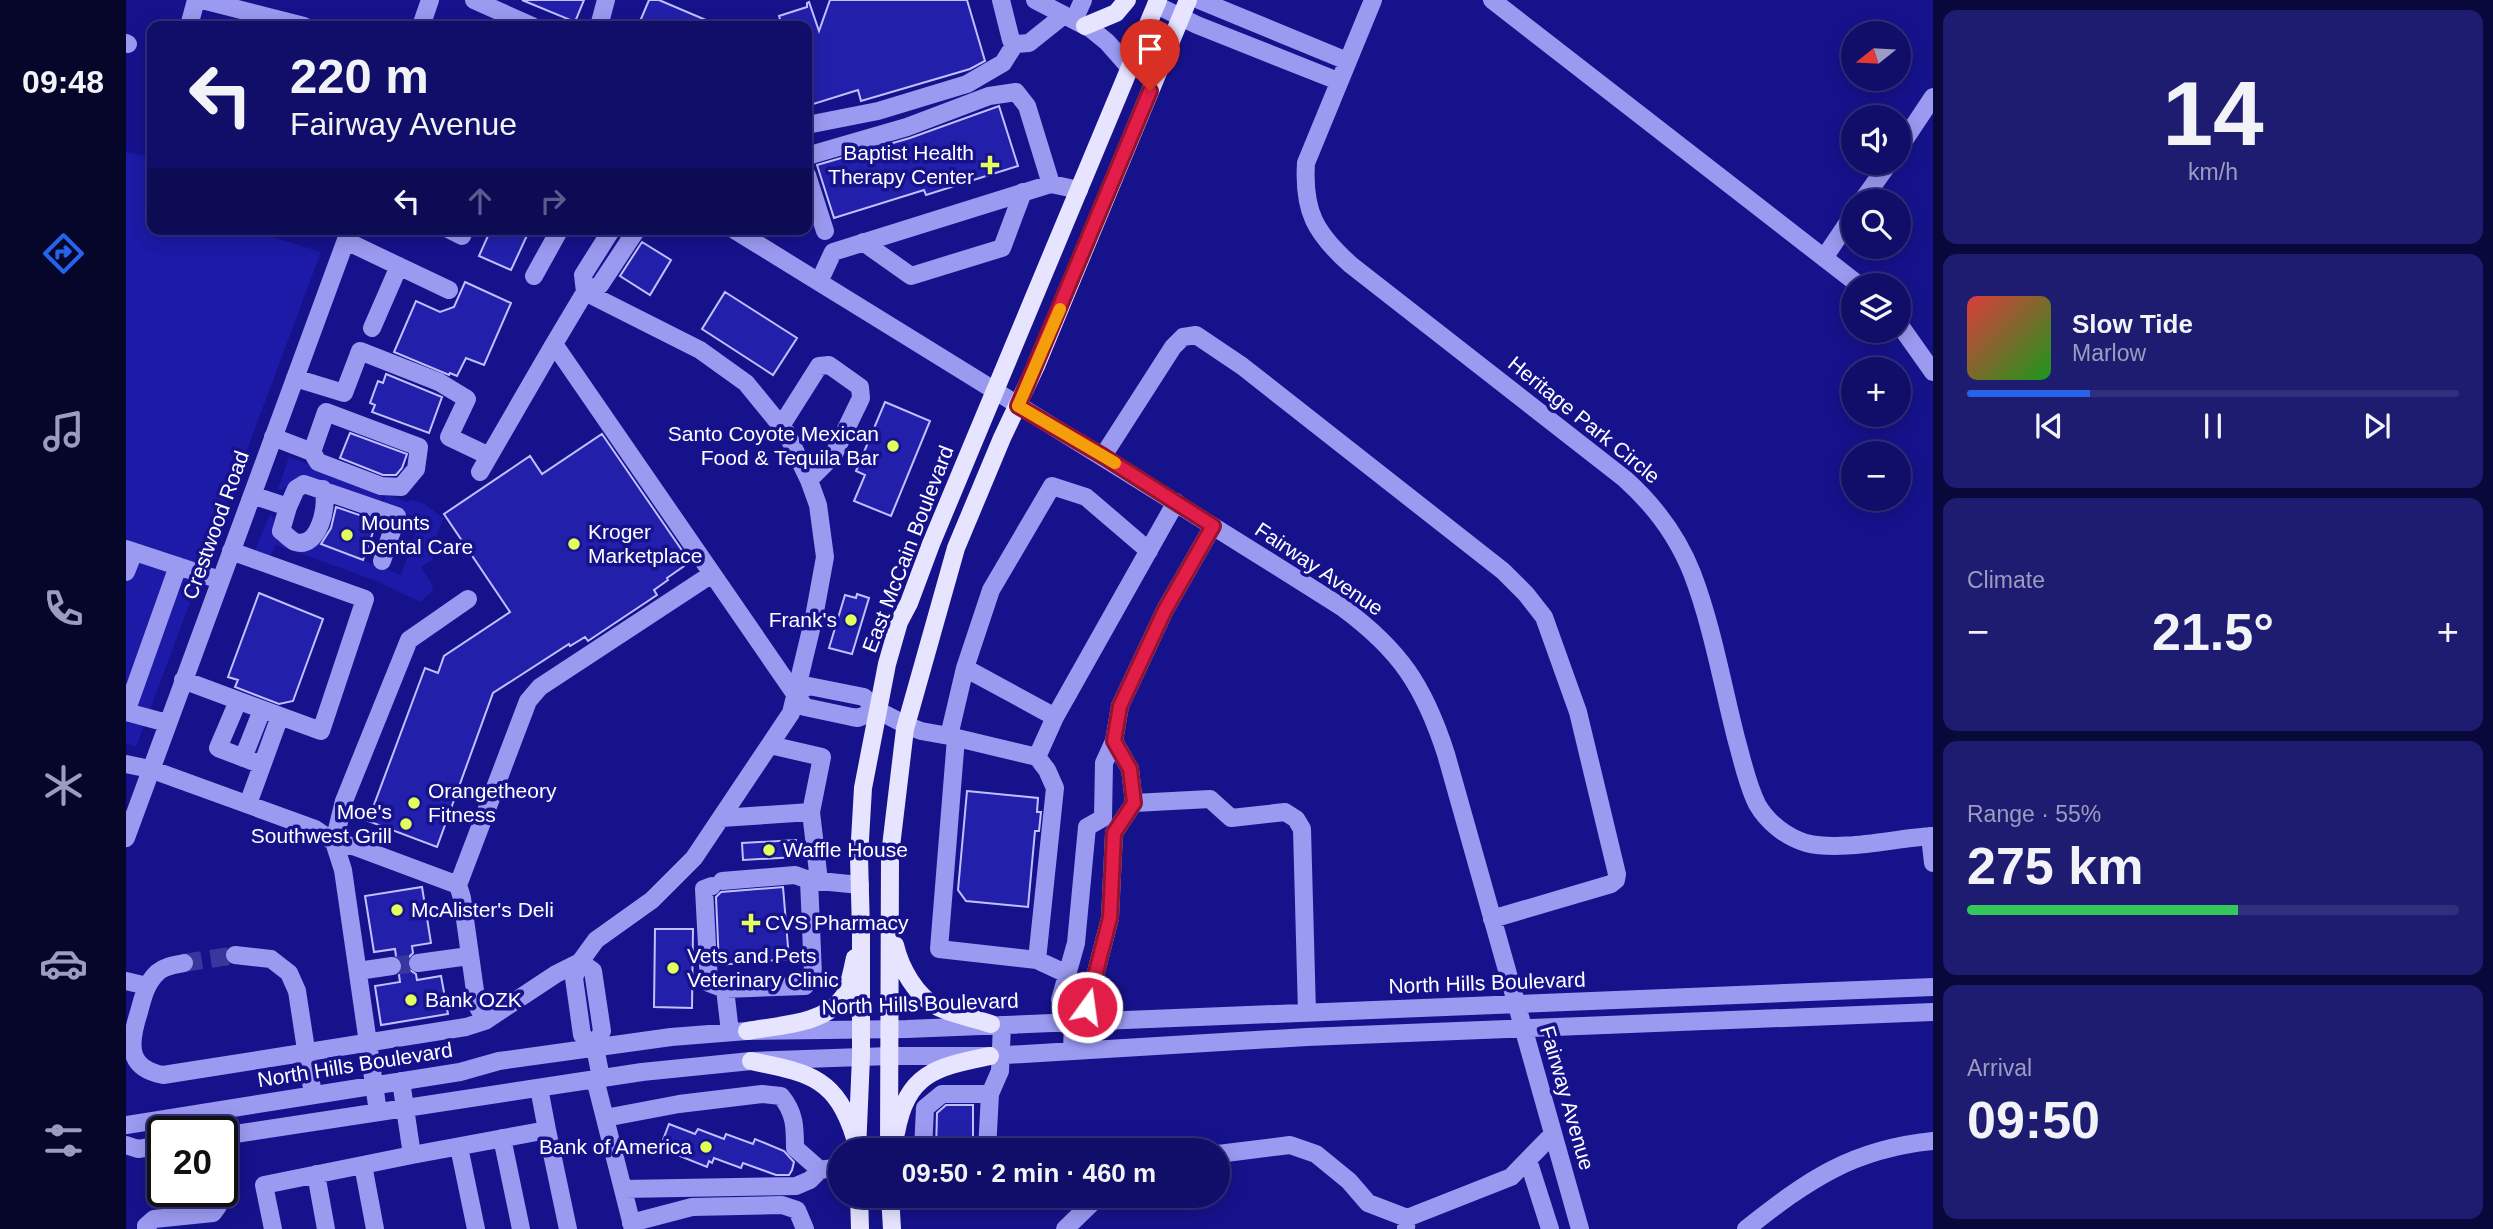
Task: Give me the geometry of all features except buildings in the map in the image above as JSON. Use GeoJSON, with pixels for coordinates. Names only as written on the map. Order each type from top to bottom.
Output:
{"type":"FeatureCollection","features":[{"type":"Feature","properties":{"kind":"main road"},"geometry":{"type":"LineString","coordinates":[[1074,20],[1116,13],[1128,0]]}},
{"type":"Feature","properties":{"kind":"main road","name":"East McCain Boulevard"},"geometry":{"type":"LineString","coordinates":[[857,1138],[861,1057],[859,857],[863,788],[877,710],[899,622],[1157,3]]}},
{"type":"Feature","properties":{"kind":"main road"},"geometry":{"type":"LineString","coordinates":[[891,1138],[890,924],[893,816],[906,725],[956,548],[1185,8]]}},
{"type":"Feature","properties":{"kind":"main road"},"geometry":{"type":"LineString","coordinates":[[890,924],[899,961],[919,991],[936,1007],[996,1024]]}},
{"type":"Feature","properties":{"kind":"main road"},"geometry":{"type":"LineString","coordinates":[[738,1031],[810,1019],[834,1007],[845,994],[861,931]]}},
{"type":"Feature","properties":{"kind":"main road"},"geometry":{"type":"LineString","coordinates":[[893,1138],[905,1100],[922,1079],[948,1065],[996,1055]]}},
{"type":"Feature","properties":{"kind":"main road"},"geometry":{"type":"LineString","coordinates":[[751,1061],[809,1075],[825,1084],[838,1098],[850,1121],[854,1138]]}},
{"type":"Feature","properties":{"kind":"main road"},"geometry":{"type":"LineString","coordinates":[[859,1208],[860,1229]]}},
{"type":"Feature","properties":{"kind":"main road"},"geometry":{"type":"LineString","coordinates":[[891,1208],[892,1229]]}},
{"type":"Feature","properties":{"kind":"street"},"geometry":{"type":"LineString","coordinates":[[190,21],[196,0]]}},
{"type":"Feature","properties":{"kind":"street"},"geometry":{"type":"LineString","coordinates":[[202,0],[284,21]]}},
{"type":"Feature","properties":{"kind":"street"},"geometry":{"type":"LineString","coordinates":[[423,21],[429,0]]}},
{"type":"Feature","properties":{"kind":"street"},"geometry":{"type":"LineString","coordinates":[[474,0],[521,21]]}},
{"type":"Feature","properties":{"kind":"street"},"geometry":{"type":"LineString","coordinates":[[600,21],[606,0]]}},
{"type":"Feature","properties":{"kind":"street"},"geometry":{"type":"LineString","coordinates":[[1001,0],[1015,44]]}},
{"type":"Feature","properties":{"kind":"street"},"geometry":{"type":"LineString","coordinates":[[1035,0],[1074,20],[1107,42],[1130,68]]}},
{"type":"Feature","properties":{"kind":"street"},"geometry":{"type":"LineString","coordinates":[[1015,44],[1029,43],[1074,20],[1083,0]]}},
{"type":"Feature","properties":{"kind":"street"},"geometry":{"type":"LineString","coordinates":[[1199,0],[1347,61]]}},
{"type":"Feature","properties":{"kind":"street","name":"Heritage Park Circle"},"geometry":{"type":"LineString","coordinates":[[1373,0],[1306,163],[1307,205],[1317,230],[1351,265],[1625,479],[1660,515],[1678,542],[1693,575],[1742,760],[1756,802],[1764,814],[1785,833],[1804,842],[1826,847],[1932,836],[1933,863]]}},
{"type":"Feature","properties":{"kind":"street"},"geometry":{"type":"LineString","coordinates":[[1492,0],[1843,273]]}},
{"type":"Feature","properties":{"kind":"street"},"geometry":{"type":"LineString","coordinates":[[1157,3],[1185,8],[1197,25],[1338,81]]}},
{"type":"Feature","properties":{"kind":"street"},"geometry":{"type":"LineString","coordinates":[[812,124],[878,111],[967,84],[1003,63],[1015,44]]}},
{"type":"Feature","properties":{"kind":"street"},"geometry":{"type":"LineString","coordinates":[[812,155],[907,127],[989,96],[1016,92],[1027,106],[1051,184]]}},
{"type":"Feature","properties":{"kind":"street"},"geometry":{"type":"LineString","coordinates":[[1911,130],[1933,97]]}},
{"type":"Feature","properties":{"kind":"street"},"geometry":{"type":"LineString","coordinates":[[832,252],[1051,184],[1079,190]]}},
{"type":"Feature","properties":{"kind":"street"},"geometry":{"type":"LineString","coordinates":[[812,191],[832,252],[819,282]]}},
{"type":"Feature","properties":{"kind":"street"},"geometry":{"type":"LineString","coordinates":[[863,242],[911,276],[1002,248],[1023,192]]}},
{"type":"Feature","properties":{"kind":"street"},"geometry":{"type":"LineString","coordinates":[[812,222],[825,231]]}},
{"type":"Feature","properties":{"kind":"street"},"geometry":{"type":"LineString","coordinates":[[1824,258],[1841,233]]}},
{"type":"Feature","properties":{"kind":"street","name":"Crestwood Road"},"geometry":{"type":"LineString","coordinates":[[126,838],[345,235]]}},
{"type":"Feature","properties":{"kind":"street"},"geometry":{"type":"LineString","coordinates":[[347,235],[399,266],[449,290]]}},
{"type":"Feature","properties":{"kind":"street"},"geometry":{"type":"LineString","coordinates":[[534,276],[557,235]]}},
{"type":"Feature","properties":{"kind":"street"},"geometry":{"type":"LineString","coordinates":[[295,378],[344,393],[360,351],[439,382],[467,400],[449,437],[484,464],[584,292],[583,275],[608,235]]}},
{"type":"Feature","properties":{"kind":"street"},"geometry":{"type":"LineString","coordinates":[[584,292],[600,285],[632,235]]}},
{"type":"Feature","properties":{"kind":"street","name":"Fairway Avenue"},"geometry":{"type":"LineString","coordinates":[[743,235],[1103,456],[1343,608],[1381,638],[1401,660],[1434,716],[1580,1229]]}},
{"type":"Feature","properties":{"kind":"street"},"geometry":{"type":"LineString","coordinates":[[372,328],[399,266]]}},
{"type":"Feature","properties":{"kind":"street"},"geometry":{"type":"LineString","coordinates":[[184,963],[160,971],[147,986],[131,1037],[130,1052],[136,1065],[149,1073],[163,1076],[466,1027],[485,1021],[556,974],[580,962],[596,940],[652,900],[694,858],[791,713],[825,557],[818,505],[809,480],[782,426],[746,383],[701,350],[584,292]]}},
{"type":"Feature","properties":{"kind":"street"},"geometry":{"type":"LineString","coordinates":[[1103,456],[1173,347],[1183,337],[1196,335],[1242,366],[1493,563],[1538,607],[1578,712],[1617,874],[1616,880],[1611,884],[1492,919]]}},
{"type":"Feature","properties":{"kind":"street"},"geometry":{"type":"LineString","coordinates":[[1911,341],[1933,372]]}},
{"type":"Feature","properties":{"kind":"street"},"geometry":{"type":"LineString","coordinates":[[554,344],[795,694]]}},
{"type":"Feature","properties":{"kind":"street"},"geometry":{"type":"LineString","coordinates":[[782,426],[819,366],[829,365],[860,387],[861,398],[833,456],[809,480]]}},
{"type":"Feature","properties":{"kind":"street"},"geometry":{"type":"LineString","coordinates":[[273,438],[312,452],[318,461],[381,485],[401,487],[416,469],[419,447],[326,412],[312,452]]}},
{"type":"Feature","properties":{"kind":"street"},"geometry":{"type":"LineString","coordinates":[[323,489],[327,505],[314,538],[306,542],[295,542],[281,531],[296,489],[304,484],[323,489],[397,516],[382,561]]}},
{"type":"Feature","properties":{"kind":"street"},"geometry":{"type":"LineString","coordinates":[[1067,974],[1037,960],[939,950],[952,737],[965,668],[991,590],[1052,486],[1086,497],[1149,551]]}},
{"type":"Feature","properties":{"kind":"street"},"geometry":{"type":"LineString","coordinates":[[252,495],[288,508]]}},
{"type":"Feature","properties":{"kind":"street"},"geometry":{"type":"LineString","coordinates":[[1037,757],[1055,717],[1176,502]]}},
{"type":"Feature","properties":{"kind":"street"},"geometry":{"type":"LineString","coordinates":[[1072,1051],[1073,1021],[1060,1000],[1076,943],[1087,827],[1103,818],[1104,763],[1114,741],[1120,706],[1165,610],[1213,526]]}},
{"type":"Feature","properties":{"kind":"street"},"geometry":{"type":"LineString","coordinates":[[126,572],[130,550],[220,580]]}},
{"type":"Feature","properties":{"kind":"street"},"geometry":{"type":"LineString","coordinates":[[183,680],[321,731],[365,599],[231,551]]}},
{"type":"Feature","properties":{"kind":"street"},"geometry":{"type":"LineString","coordinates":[[167,723],[126,712],[178,566]]}},
{"type":"Feature","properties":{"kind":"street"},"geometry":{"type":"LineString","coordinates":[[485,1021],[477,1005],[458,885],[528,701],[540,687],[712,574]]}},
{"type":"Feature","properties":{"kind":"street"},"geometry":{"type":"LineString","coordinates":[[378,1112],[343,870],[334,842],[344,801],[409,640],[468,599]]}},
{"type":"Feature","properties":{"kind":"street"},"geometry":{"type":"LineString","coordinates":[[965,668],[1055,717]]}},
{"type":"Feature","properties":{"kind":"street"},"geometry":{"type":"LineString","coordinates":[[795,694],[809,686],[864,696],[877,710],[921,731],[1037,757],[1047,770],[1055,788],[1037,960]]}},
{"type":"Feature","properties":{"kind":"street"},"geometry":{"type":"LineString","coordinates":[[238,701],[218,748],[262,765]]}},
{"type":"Feature","properties":{"kind":"street"},"geometry":{"type":"LineString","coordinates":[[243,758],[262,710]]}},
{"type":"Feature","properties":{"kind":"street"},"geometry":{"type":"LineString","coordinates":[[248,804],[280,716]]}},
{"type":"Feature","properties":{"kind":"street"},"geometry":{"type":"LineString","coordinates":[[1073,1021],[1087,1007],[1110,918],[1114,833],[1134,803],[1130,769],[1114,741]]}},
{"type":"Feature","properties":{"kind":"street"},"geometry":{"type":"LineString","coordinates":[[717,986],[805,986],[813,975],[814,881],[811,812],[822,757],[769,745]]}},
{"type":"Feature","properties":{"kind":"street"},"geometry":{"type":"LineString","coordinates":[[126,764],[150,769],[248,804],[315,829],[334,842],[356,847],[458,885]]}},
{"type":"Feature","properties":{"kind":"street"},"geometry":{"type":"LineString","coordinates":[[1134,803],[1210,799],[1231,818],[1285,812],[1296,819],[1302,829],[1307,1013]]}},
{"type":"Feature","properties":{"kind":"street"},"geometry":{"type":"LineString","coordinates":[[721,818],[811,812]]}},
{"type":"Feature","properties":{"kind":"street"},"geometry":{"type":"LineString","coordinates":[[738,1031],[717,986],[704,889],[717,884],[795,875],[814,881],[860,885]]}},
{"type":"Feature","properties":{"kind":"street"},"geometry":{"type":"LineString","coordinates":[[235,955],[271,959],[289,972],[297,991],[313,1095]]}},
{"type":"Feature","properties":{"kind":"street"},"geometry":{"type":"LineString","coordinates":[[418,963],[469,956]]}},
{"type":"Feature","properties":{"kind":"street"},"geometry":{"type":"LineString","coordinates":[[580,962],[593,971],[602,1031],[595,1047],[598,1079],[632,1226],[692,1207],[782,1205],[797,1210],[805,1229]]}},
{"type":"Feature","properties":{"kind":"street"},"geometry":{"type":"LineString","coordinates":[[358,971],[392,966]]}},
{"type":"Feature","properties":{"kind":"street"},"geometry":{"type":"LineString","coordinates":[[126,981],[147,986]]}},
{"type":"Feature","properties":{"kind":"street","name":"North Hills Boulevard"},"geometry":{"type":"LineString","coordinates":[[126,1125],[484,1067],[499,1061],[671,1037],[738,1031],[890,1029],[1933,987]]}},
{"type":"Feature","properties":{"kind":"street"},"geometry":{"type":"LineString","coordinates":[[238,1134],[539,1087],[751,1061],[996,1055],[1307,1037],[1933,1012]]}},
{"type":"Feature","properties":{"kind":"street"},"geometry":{"type":"LineString","coordinates":[[988,1138],[990,1094],[1000,1072],[996,1055],[996,1024]]}},
{"type":"Feature","properties":{"kind":"street"},"geometry":{"type":"LineString","coordinates":[[401,1081],[412,1155]]}},
{"type":"Feature","properties":{"kind":"street"},"geometry":{"type":"LineString","coordinates":[[539,1087],[568,1229]]}},
{"type":"Feature","properties":{"kind":"street"},"geometry":{"type":"LineString","coordinates":[[605,1118],[679,1104],[762,1094],[781,1096],[791,1107],[795,1120],[795,1148],[820,1170]]}},
{"type":"Feature","properties":{"kind":"street"},"geometry":{"type":"LineString","coordinates":[[924,1138],[925,1108],[942,1094],[990,1094]]}},
{"type":"Feature","properties":{"kind":"street"},"geometry":{"type":"LineString","coordinates":[[272,1229],[264,1185],[547,1130]]}},
{"type":"Feature","properties":{"kind":"street"},"geometry":{"type":"LineString","coordinates":[[1230,1152],[1290,1145],[1316,1154],[1349,1181],[1368,1203],[1407,1224],[1511,1177],[1553,1134]]}},
{"type":"Feature","properties":{"kind":"street"},"geometry":{"type":"LineString","coordinates":[[502,1139],[521,1229]]}},
{"type":"Feature","properties":{"kind":"street"},"geometry":{"type":"LineString","coordinates":[[1746,1229],[1788,1196],[1821,1174],[1849,1160],[1883,1149],[1933,1141]]}},
{"type":"Feature","properties":{"kind":"street"},"geometry":{"type":"LineString","coordinates":[[126,1145],[138,1149],[147,1148]]}},
{"type":"Feature","properties":{"kind":"street"},"geometry":{"type":"LineString","coordinates":[[458,1147],[476,1229]]}},
{"type":"Feature","properties":{"kind":"street"},"geometry":{"type":"LineString","coordinates":[[1528,1160],[1550,1229]]}},
{"type":"Feature","properties":{"kind":"street"},"geometry":{"type":"LineString","coordinates":[[363,1165],[375,1229]]}},
{"type":"Feature","properties":{"kind":"street"},"geometry":{"type":"LineString","coordinates":[[622,1188],[796,1186],[810,1180],[820,1170],[828,1169]]}},
{"type":"Feature","properties":{"kind":"street"},"geometry":{"type":"LineString","coordinates":[[316,1174],[326,1229]]}},
{"type":"Feature","properties":{"kind":"street"},"geometry":{"type":"LineString","coordinates":[[1065,1229],[1087,1208]]}},
{"type":"Feature","properties":{"kind":"street"},"geometry":{"type":"LineString","coordinates":[[146,1229],[155,1219],[214,1221]]}},
{"type":"Feature","properties":{"kind":"shaded area"},"geometry":{"type":"Polygon","coordinates":[[[126,152],[147,156],[147,235],[267,235],[321,252],[136,747],[126,743],[126,152]]]}},
{"type":"Feature","properties":{"kind":"shaded area"},"geometry":{"type":"Polygon","coordinates":[[[289,457],[384,493],[380,504],[302,477],[296,478],[282,490],[278,489],[289,457]]]}},
{"type":"Feature","properties":{"kind":"shaded area"},"geometry":{"type":"Polygon","coordinates":[[[386,494],[407,502],[412,500],[425,504],[443,518],[433,559],[421,567],[433,586],[432,592],[420,602],[379,582],[280,546],[276,545],[270,556],[255,550],[270,514],[273,517],[275,533],[319,543],[401,575],[420,519],[382,505],[386,494]]]}},
{"type":"Feature","properties":{"kind":"tunnel"},"geometry":{"type":"LineString","coordinates":[[184,963],[235,955]]}},
{"type":"Feature","properties":{"kind":"tunnel"},"geometry":{"type":"LineString","coordinates":[[392,966],[418,963]]}},
{"type":"Feature","properties":{"kind":"slow traffic"},"geometry":{"type":"LineString","coordinates":[[1060,309],[1018,406],[1115,463]]}},
{"type":"Feature","properties":{"kind":"place","name":"Baptist Health Therapy Center"},"geometry":{"type":"Point","coordinates":[990,165]}},
{"type":"Feature","properties":{"kind":"place","name":"Santo Coyote Mexican Food & Tequila Bar"},"geometry":{"type":"Point","coordinates":[893,446]}},
{"type":"Feature","properties":{"kind":"place","name":"Mounts Dental Care"},"geometry":{"type":"Point","coordinates":[347,535]}},
{"type":"Feature","properties":{"kind":"place","name":"Kroger Marketplace"},"geometry":{"type":"Point","coordinates":[574,544]}},
{"type":"Feature","properties":{"kind":"place","name":"Frank's"},"geometry":{"type":"Point","coordinates":[851,620]}},
{"type":"Feature","properties":{"kind":"place","name":"Orangetheory Fitness"},"geometry":{"type":"Point","coordinates":[414,803]}},
{"type":"Feature","properties":{"kind":"place","name":"Moe's Southwest Grill"},"geometry":{"type":"Point","coordinates":[406,824]}},
{"type":"Feature","properties":{"kind":"place","name":"Waffle House"},"geometry":{"type":"Point","coordinates":[769,850]}},
{"type":"Feature","properties":{"kind":"place","name":"McAlister's Deli"},"geometry":{"type":"Point","coordinates":[397,910]}},
{"type":"Feature","properties":{"kind":"place","name":"CVS Pharmacy"},"geometry":{"type":"Point","coordinates":[751,923]}},
{"type":"Feature","properties":{"kind":"place","name":"Vets and Pets Veterinary Clinic"},"geometry":{"type":"Point","coordinates":[673,968]}},
{"type":"Feature","properties":{"kind":"place","name":"Bank OZK"},"geometry":{"type":"Point","coordinates":[411,1000]}},
{"type":"Feature","properties":{"kind":"place","name":"Bank of America"},"geometry":{"type":"Point","coordinates":[706,1147]}},
{"type":"Feature","properties":{"kind":"route"},"geometry":{"type":"LineString","coordinates":[[1087,1007],[1110,918],[1114,833],[1134,803],[1130,769],[1114,741],[1120,706],[1165,610],[1213,526],[1018,406],[1150,91]]}}]}
